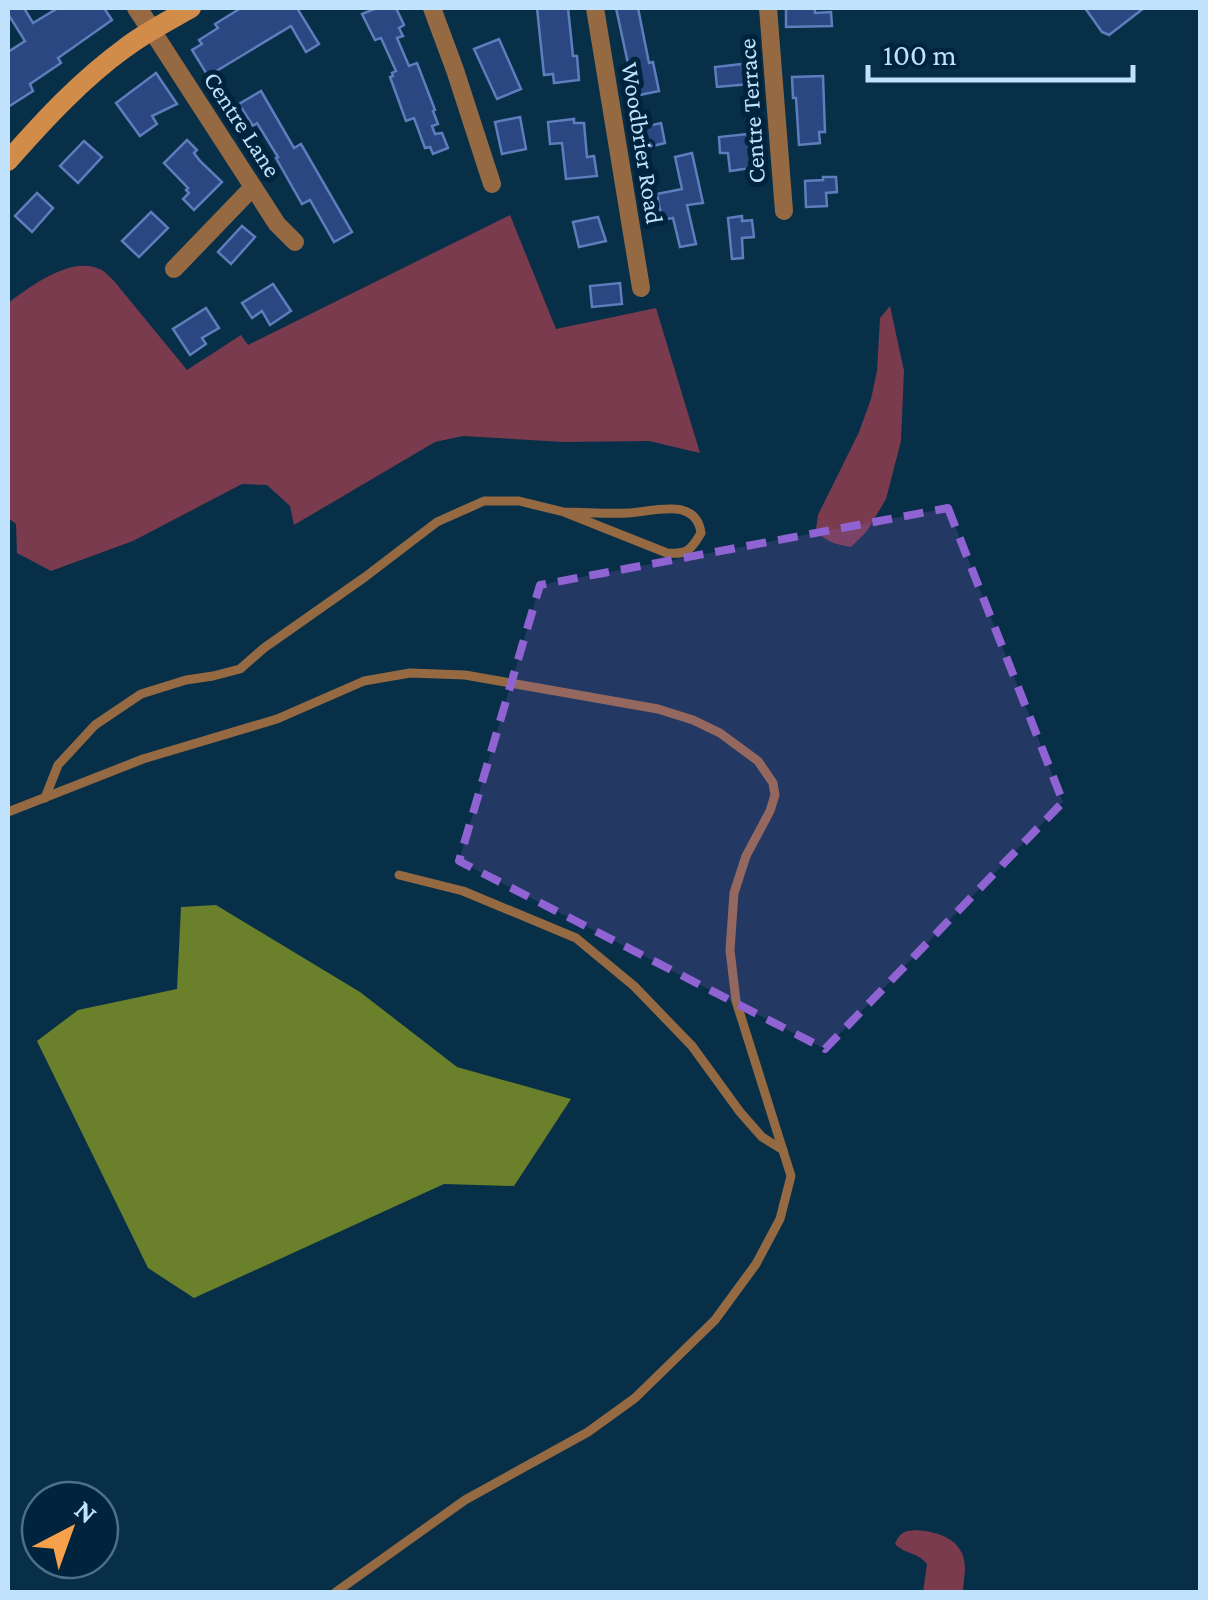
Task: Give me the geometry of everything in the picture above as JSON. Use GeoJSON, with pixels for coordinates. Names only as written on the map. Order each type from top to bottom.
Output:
{"type":"FeatureCollection","features":[{"type":"Feature","properties":{"kind":"main road"},"geometry":{"type":"LineString","coordinates":[[8,161],[98,70],[151,30],[191,8]]}},
{"type":"Feature","properties":{"kind":"street"},"geometry":{"type":"LineString","coordinates":[[137,8],[151,30]]}},
{"type":"Feature","properties":{"kind":"street"},"geometry":{"type":"LineString","coordinates":[[432,8],[492,184]]}},
{"type":"Feature","properties":{"kind":"street","name":"Woodbrier Road"},"geometry":{"type":"LineString","coordinates":[[595,8],[641,288]]}},
{"type":"Feature","properties":{"kind":"street","name":"Centre Terrace"},"geometry":{"type":"LineString","coordinates":[[768,8],[784,212]]}},
{"type":"Feature","properties":{"kind":"street","name":"Centre Lane"},"geometry":{"type":"LineString","coordinates":[[151,30],[277,224],[295,242]]}},
{"type":"Feature","properties":{"kind":"street"},"geometry":{"type":"LineString","coordinates":[[174,269],[253,187]]}},
{"type":"Feature","properties":{"kind":"lane"},"geometry":{"type":"LineString","coordinates":[[45,798],[58,765],[95,725],[141,694],[240,669],[438,522],[484,502],[519,501],[564,512],[667,553],[688,551],[701,533],[697,518],[674,508],[631,513],[564,512]]}},
{"type":"Feature","properties":{"kind":"lane"},"geometry":{"type":"LineString","coordinates":[[8,812],[142,759],[277,719],[364,681],[410,674],[465,676],[610,700],[693,720],[720,733],[758,761],[773,783],[775,794],[770,811],[746,856],[734,894],[730,950],[736,1001],[790,1176],[780,1219],[756,1264],[715,1320],[634,1398],[588,1432],[465,1500],[336,1592]]}},
{"type":"Feature","properties":{"kind":"lane"},"geometry":{"type":"LineString","coordinates":[[398,874],[463,892],[576,938],[634,986],[692,1046],[762,1137],[783,1150]]}},
{"type":"Feature","properties":{"kind":"highlighted area"},"geometry":{"type":"Polygon","coordinates":[[[948,508],[1063,802],[825,1049],[459,861],[540,585],[948,508]]]}},
{"type":"Feature","properties":{"kind":"shaded area"},"geometry":{"type":"Polygon","coordinates":[[[510,215],[556,329],[656,308],[700,453],[649,441],[564,442],[463,436],[435,442],[294,525],[290,506],[267,485],[242,484],[133,541],[51,571],[17,553],[16,524],[8,518],[8,303],[28,288],[65,269],[90,266],[102,270],[187,370],[241,335],[248,345],[510,215]]]}},
{"type":"Feature","properties":{"kind":"shaded area"},"geometry":{"type":"Polygon","coordinates":[[[890,306],[904,371],[901,441],[886,499],[867,531],[851,547],[823,537],[816,529],[818,515],[871,399],[880,318],[890,306]]]}},
{"type":"Feature","properties":{"kind":"shaded area"},"geometry":{"type":"Polygon","coordinates":[[[216,905],[360,992],[457,1067],[571,1099],[514,1186],[444,1184],[194,1298],[148,1268],[37,1041],[78,1010],[177,989],[181,907],[216,905]]]}},
{"type":"Feature","properties":{"kind":"shaded area"},"geometry":{"type":"Polygon","coordinates":[[[916,1530],[941,1535],[960,1550],[965,1567],[963,1592],[923,1592],[927,1564],[895,1544],[902,1533],[916,1530]]]}},
{"type":"Feature","properties":{"kind":"building"},"geometry":{"type":"Polygon","coordinates":[[[8,8],[24,8],[33,23],[58,8],[104,8],[112,20],[58,58],[61,63],[30,84],[33,91],[8,107],[8,52],[25,41],[8,8]]]}},
{"type":"Feature","properties":{"kind":"building"},"geometry":{"type":"Polygon","coordinates":[[[241,8],[297,8],[319,44],[306,52],[291,26],[208,76],[192,50],[202,44],[199,40],[218,28],[215,24],[241,8]]]}},
{"type":"Feature","properties":{"kind":"building"},"geometry":{"type":"Polygon","coordinates":[[[377,8],[396,8],[404,25],[399,28],[403,36],[397,38],[409,66],[417,63],[435,110],[438,124],[432,126],[435,134],[442,133],[448,148],[433,154],[430,147],[425,148],[414,118],[406,121],[390,77],[396,71],[381,38],[375,40],[362,14],[377,8]]]}},
{"type":"Feature","properties":{"kind":"building"},"geometry":{"type":"Polygon","coordinates":[[[537,8],[568,8],[579,80],[554,83],[553,74],[544,75],[537,8]]]}},
{"type":"Feature","properties":{"kind":"building"},"geometry":{"type":"Polygon","coordinates":[[[616,8],[638,8],[659,91],[635,96],[616,8]]]}},
{"type":"Feature","properties":{"kind":"building"},"geometry":{"type":"Polygon","coordinates":[[[786,8],[831,12],[832,26],[786,27],[786,8]]]}},
{"type":"Feature","properties":{"kind":"building"},"geometry":{"type":"Polygon","coordinates":[[[1085,8],[1144,8],[1109,35],[1102,32],[1085,8]]]}},
{"type":"Feature","properties":{"kind":"building"},"geometry":{"type":"Polygon","coordinates":[[[499,39],[521,89],[497,99],[474,49],[499,39]]]}},
{"type":"Feature","properties":{"kind":"building"},"geometry":{"type":"Polygon","coordinates":[[[748,66],[750,84],[717,87],[715,67],[748,66]]]}},
{"type":"Feature","properties":{"kind":"building"},"geometry":{"type":"Polygon","coordinates":[[[156,73],[177,104],[152,116],[157,124],[140,136],[116,103],[156,73]]]}},
{"type":"Feature","properties":{"kind":"building"},"geometry":{"type":"Polygon","coordinates":[[[823,76],[825,132],[819,132],[820,143],[799,145],[792,77],[823,76]]]}},
{"type":"Feature","properties":{"kind":"building"},"geometry":{"type":"Polygon","coordinates":[[[261,91],[294,148],[301,144],[352,232],[334,242],[310,200],[302,204],[257,123],[253,126],[239,104],[261,91]]]}},
{"type":"Feature","properties":{"kind":"building"},"geometry":{"type":"Polygon","coordinates":[[[520,117],[526,149],[502,154],[495,122],[520,117]]]}},
{"type":"Feature","properties":{"kind":"building"},"geometry":{"type":"Polygon","coordinates":[[[574,119],[574,123],[584,123],[587,157],[594,156],[597,176],[566,179],[562,143],[550,144],[548,122],[574,119]]]}},
{"type":"Feature","properties":{"kind":"building"},"geometry":{"type":"Polygon","coordinates":[[[661,123],[665,143],[640,149],[636,129],[661,123]]]}},
{"type":"Feature","properties":{"kind":"building"},"geometry":{"type":"Polygon","coordinates":[[[747,134],[751,168],[730,171],[728,153],[720,153],[719,137],[747,134]]]}},
{"type":"Feature","properties":{"kind":"building"},"geometry":{"type":"Polygon","coordinates":[[[187,140],[197,150],[194,153],[200,161],[222,182],[194,210],[183,199],[188,188],[164,163],[187,140]]]}},
{"type":"Feature","properties":{"kind":"building"},"geometry":{"type":"Polygon","coordinates":[[[84,141],[102,157],[78,183],[60,166],[84,141]]]}},
{"type":"Feature","properties":{"kind":"building"},"geometry":{"type":"Polygon","coordinates":[[[692,153],[703,203],[687,205],[696,244],[680,247],[673,218],[662,220],[657,194],[682,189],[675,157],[692,153]]]}},
{"type":"Feature","properties":{"kind":"building"},"geometry":{"type":"Polygon","coordinates":[[[836,177],[837,192],[826,193],[827,206],[806,207],[805,181],[836,177]]]}},
{"type":"Feature","properties":{"kind":"building"},"geometry":{"type":"Polygon","coordinates":[[[37,193],[53,208],[32,232],[15,216],[37,193]]]}},
{"type":"Feature","properties":{"kind":"building"},"geometry":{"type":"Polygon","coordinates":[[[151,212],[168,228],[139,257],[122,241],[151,212]]]}},
{"type":"Feature","properties":{"kind":"building"},"geometry":{"type":"Polygon","coordinates":[[[742,216],[742,221],[752,220],[754,237],[742,238],[743,258],[732,259],[728,218],[742,216]]]}},
{"type":"Feature","properties":{"kind":"building"},"geometry":{"type":"Polygon","coordinates":[[[598,217],[606,241],[579,247],[573,222],[598,217]]]}},
{"type":"Feature","properties":{"kind":"building"},"geometry":{"type":"Polygon","coordinates":[[[242,226],[255,237],[231,264],[218,252],[242,226]]]}},
{"type":"Feature","properties":{"kind":"building"},"geometry":{"type":"Polygon","coordinates":[[[620,283],[622,304],[592,307],[590,286],[620,283]]]}},
{"type":"Feature","properties":{"kind":"building"},"geometry":{"type":"Polygon","coordinates":[[[273,284],[291,311],[270,325],[262,311],[252,318],[242,303],[273,284]]]}},
{"type":"Feature","properties":{"kind":"building"},"geometry":{"type":"Polygon","coordinates":[[[206,308],[219,328],[202,338],[206,344],[190,355],[173,329],[206,308]]]}}]}
